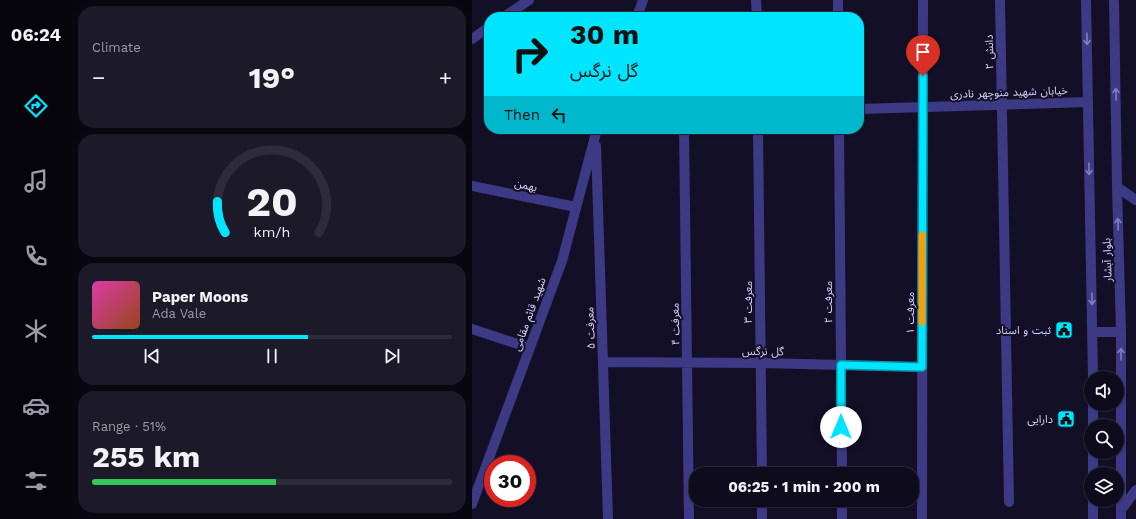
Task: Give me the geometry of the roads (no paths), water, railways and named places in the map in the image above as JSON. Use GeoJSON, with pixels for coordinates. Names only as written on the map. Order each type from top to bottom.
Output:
{"type":"FeatureCollection","features":[{"type":"Feature","properties":{"kind":"street"},"geometry":{"type":"LineString","coordinates":[[511,12],[529,0]]}},
{"type":"Feature","properties":{"kind":"street"},"geometry":{"type":"LineString","coordinates":[[639,12],[644,0]]}},
{"type":"Feature","properties":{"kind":"street"},"geometry":{"type":"LineString","coordinates":[[756,0],[756,12]]}},
{"type":"Feature","properties":{"kind":"street"},"geometry":{"type":"LineString","coordinates":[[838,0],[838,12]]}},
{"type":"Feature","properties":{"kind":"street","name":"معرفت ۱"},"geometry":{"type":"LineString","coordinates":[[922,519],[923,0]]}},
{"type":"Feature","properties":{"kind":"street","name":"دانش ۲"},"geometry":{"type":"LineString","coordinates":[[1000,0],[1009,502]]}},
{"type":"Feature","properties":{"kind":"street","name":"بلوار آبشار"},"geometry":{"type":"LineString","coordinates":[[1086,0],[1092,371]]}},
{"type":"Feature","properties":{"kind":"street","name":"بلوار آبشار"},"geometry":{"type":"LineString","coordinates":[[1115,0],[1117,187],[1121,332],[1121,514]]}},
{"type":"Feature","properties":{"kind":"street"},"geometry":{"type":"LineString","coordinates":[[472,39],[484,31]]}},
{"type":"Feature","properties":{"kind":"street","name":"خیابان شهید منوچهر نادری"},"geometry":{"type":"LineString","coordinates":[[864,109],[1088,102]]}},
{"type":"Feature","properties":{"kind":"street","name":"شهید قائم مقامی"},"geometry":{"type":"LineString","coordinates":[[472,504],[562,261],[596,134]]}},
{"type":"Feature","properties":{"kind":"street","name":"معرفت ۵"},"geometry":{"type":"LineString","coordinates":[[596,134],[608,519]]}},
{"type":"Feature","properties":{"kind":"street","name":"معرفت ۴"},"geometry":{"type":"LineString","coordinates":[[684,134],[689,519]]}},
{"type":"Feature","properties":{"kind":"street","name":"معرفت ۳"},"geometry":{"type":"LineString","coordinates":[[758,134],[762,467]]}},
{"type":"Feature","properties":{"kind":"street","name":"معرفت ۲"},"geometry":{"type":"LineString","coordinates":[[839,134],[842,467]]}},
{"type":"Feature","properties":{"kind":"street","name":"بهمن"},"geometry":{"type":"LineString","coordinates":[[472,186],[576,207]]}},
{"type":"Feature","properties":{"kind":"street"},"geometry":{"type":"LineString","coordinates":[[1117,187],[1136,200]]}},
{"type":"Feature","properties":{"kind":"street"},"geometry":{"type":"LineString","coordinates":[[472,329],[530,348]]}},
{"type":"Feature","properties":{"kind":"street"},"geometry":{"type":"LineString","coordinates":[[1092,332],[1121,332]]}},
{"type":"Feature","properties":{"kind":"street","name":"گل نرگس"},"geometry":{"type":"LineString","coordinates":[[603,362],[760,363],[922,367]]}},
{"type":"Feature","properties":{"kind":"street"},"geometry":{"type":"LineString","coordinates":[[1121,514],[1136,490]]}},
{"type":"Feature","properties":{"kind":"street"},"geometry":{"type":"LineString","coordinates":[[762,507],[762,519]]}},
{"type":"Feature","properties":{"kind":"street"},"geometry":{"type":"LineString","coordinates":[[842,507],[842,519]]}},
{"type":"Feature","properties":{"kind":"street"},"geometry":{"type":"LineString","coordinates":[[1093,507],[1094,519]]}},
{"type":"Feature","properties":{"kind":"place","name":"ثبت و اسناد"},"geometry":{"type":"Point","coordinates":[1064,330]}},
{"type":"Feature","properties":{"kind":"place","name":"دارایی"},"geometry":{"type":"Point","coordinates":[1066,419]}}]}
